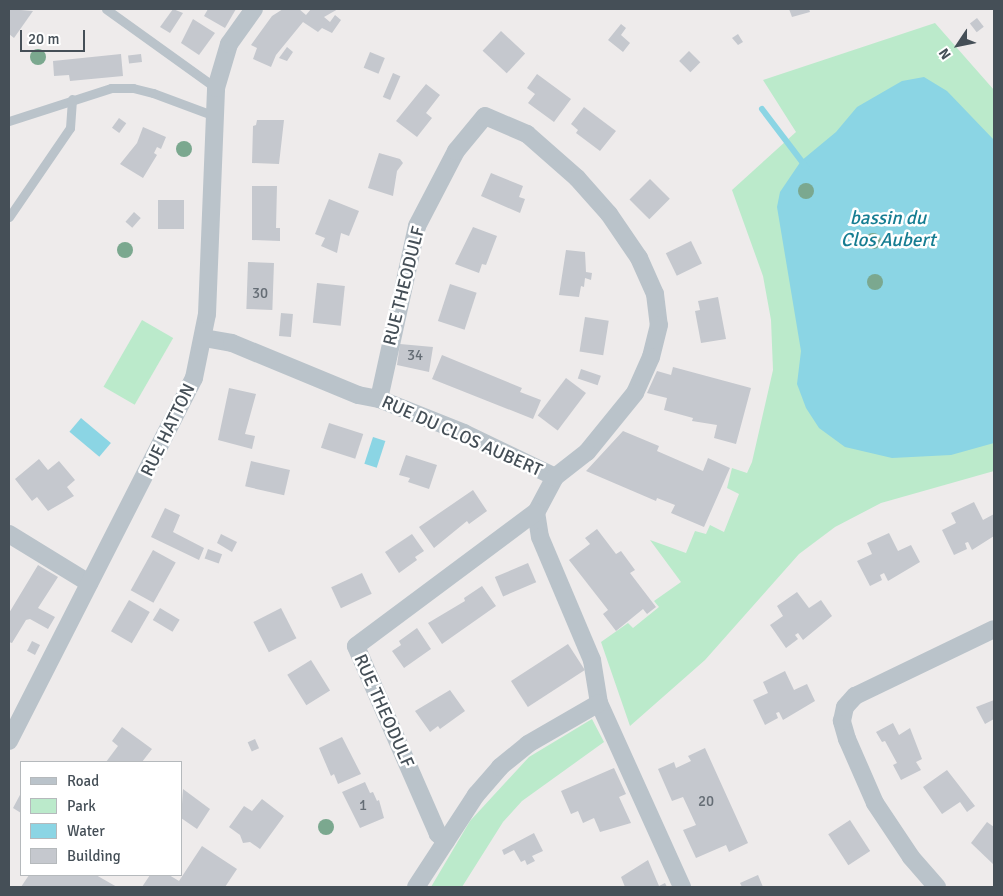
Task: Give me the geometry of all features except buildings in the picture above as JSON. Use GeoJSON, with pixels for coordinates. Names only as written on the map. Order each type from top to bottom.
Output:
{"type":"FeatureCollection","features":[{"type":"Feature","properties":{"kind":"street","name":"RUE HATTON"},"geometry":{"type":"LineString","coordinates":[[9,741],[187,398],[204,338],[212,115],[216,88],[229,44],[254,9]]}},
{"type":"Feature","properties":{"kind":"street","name":"RUE THEODULF"},"geometry":{"type":"LineString","coordinates":[[379,399],[417,226],[456,151],[485,116],[527,134],[577,178],[609,214],[639,258],[655,294],[659,324],[650,357],[635,393],[599,440],[559,474]]}},
{"type":"Feature","properties":{"kind":"street","name":"RUE DU CLOS AUBERT"},"geometry":{"type":"LineString","coordinates":[[204,338],[232,343],[358,395],[379,399],[559,474],[536,512]]}},
{"type":"Feature","properties":{"kind":"street","name":"RUE THEODULF"},"geometry":{"type":"LineString","coordinates":[[446,841],[438,834],[356,646],[536,512]]}},
{"type":"Feature","properties":{"kind":"street"},"geometry":{"type":"LineString","coordinates":[[536,512],[540,537],[592,660],[599,703],[682,887]]}},
{"type":"Feature","properties":{"kind":"street"},"geometry":{"type":"LineString","coordinates":[[9,534],[90,583]]}},
{"type":"Feature","properties":{"kind":"street"},"geometry":{"type":"LineString","coordinates":[[936,887],[911,857],[875,803],[847,739],[842,721],[845,707],[855,696],[994,629]]}},
{"type":"Feature","properties":{"kind":"street"},"geometry":{"type":"LineString","coordinates":[[416,887],[476,795],[500,767],[528,744],[599,703]]}},
{"type":"Feature","properties":{"kind":"lane"},"geometry":{"type":"LineString","coordinates":[[106,9],[216,88]]}},
{"type":"Feature","properties":{"kind":"lane"},"geometry":{"type":"LineString","coordinates":[[9,121],[72,99],[111,88],[133,88],[212,115]]}},
{"type":"Feature","properties":{"kind":"lane"},"geometry":{"type":"LineString","coordinates":[[9,217],[70,128],[72,99]]}},
{"type":"Feature","properties":{"kind":"green space"},"geometry":{"type":"Polygon","coordinates":[[[935,23],[994,90],[994,471],[881,503],[835,527],[799,554],[705,660],[630,726],[601,642],[628,623],[633,628],[659,607],[654,601],[681,582],[650,540],[686,553],[695,531],[706,534],[710,525],[724,532],[739,494],[727,488],[732,468],[747,473],[752,462],[773,370],[771,320],[763,276],[732,190],[796,132],[763,80],[935,23]]]}},
{"type":"Feature","properties":{"kind":"green space"},"geometry":{"type":"Polygon","coordinates":[[[142,320],[173,338],[135,405],[104,387],[142,320]]]}},
{"type":"Feature","properties":{"kind":"green space"},"geometry":{"type":"Polygon","coordinates":[[[592,719],[604,742],[522,801],[503,822],[462,887],[431,887],[470,821],[529,757],[592,719]]]}},
{"type":"Feature","properties":{"kind":"water","name":"bassin du Clos Aubert"},"geometry":{"type":"Polygon","coordinates":[[[924,77],[947,91],[994,140],[994,443],[951,455],[892,458],[845,447],[819,428],[806,408],[797,384],[801,351],[777,207],[780,192],[801,161],[836,132],[857,107],[902,81],[924,77]]]}},
{"type":"Feature","properties":{"kind":"water"},"geometry":{"type":"Polygon","coordinates":[[[81,418],[111,443],[99,457],[69,432],[81,418]]]}},
{"type":"Feature","properties":{"kind":"water"},"geometry":{"type":"Polygon","coordinates":[[[373,437],[385,441],[377,468],[364,464],[373,437]]]}},
{"type":"Feature","properties":{"kind":"waterway"},"geometry":{"type":"LineString","coordinates":[[762,109],[806,167]]}}]}
